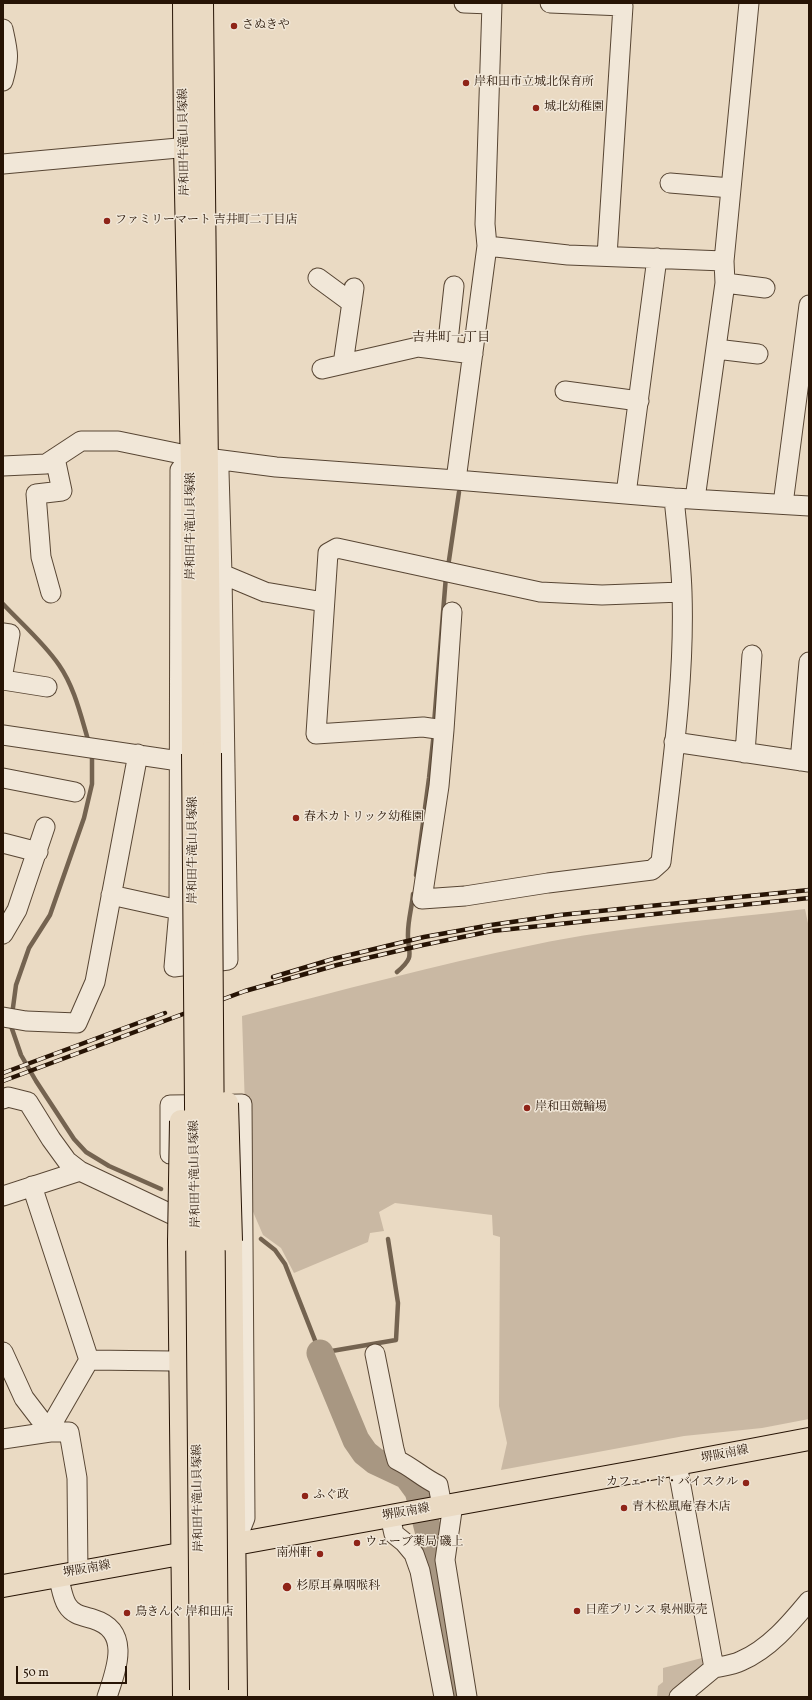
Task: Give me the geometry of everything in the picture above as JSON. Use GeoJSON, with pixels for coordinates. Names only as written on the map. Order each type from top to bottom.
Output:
{"type":"FeatureCollection","features":[{"type":"Feature","properties":{"kind":"main road","name":"岸和田牛滝山貝塚線"},"geometry":{"type":"LineString","coordinates":[[184,3],[194,146],[199,457],[194,756],[203,991],[209,1695]]}},
{"type":"Feature","properties":{"kind":"main road","name":"岸和田牛滝山貝塚線"},"geometry":{"type":"LineString","coordinates":[[194,146],[202,3]]}},
{"type":"Feature","properties":{"kind":"main road"},"geometry":{"type":"LineString","coordinates":[[203,991],[227,1084],[231,1241],[235,1544],[209,1695]]}},
{"type":"Feature","properties":{"kind":"main road"},"geometry":{"type":"LineString","coordinates":[[203,991],[182,1068],[179,1242],[182,1553],[209,1695]]}},
{"type":"Feature","properties":{"kind":"main road","name":"堺阪南線"},"geometry":{"type":"LineString","coordinates":[[3,1586],[809,1439]]}},
{"type":"Feature","properties":{"kind":"street"},"geometry":{"type":"LineString","coordinates":[[456,480],[487,246],[485,217],[491,4],[464,3]]}},
{"type":"Feature","properties":{"kind":"street"},"geometry":{"type":"LineString","coordinates":[[550,3],[623,6],[606,256]]}},
{"type":"Feature","properties":{"kind":"street"},"geometry":{"type":"LineString","coordinates":[[695,498],[725,283],[724,261],[749,3]]}},
{"type":"Feature","properties":{"kind":"street"},"geometry":{"type":"LineString","coordinates":[[3,29],[8,50],[9,63],[3,81]]}},
{"type":"Feature","properties":{"kind":"street"},"geometry":{"type":"LineString","coordinates":[[3,164],[194,146]]}},
{"type":"Feature","properties":{"kind":"street"},"geometry":{"type":"LineString","coordinates":[[670,183],[731,188]]}},
{"type":"Feature","properties":{"kind":"street"},"geometry":{"type":"LineString","coordinates":[[487,246],[568,255],[724,261]]}},
{"type":"Feature","properties":{"kind":"street"},"geometry":{"type":"LineString","coordinates":[[626,494],[657,258]]}},
{"type":"Feature","properties":{"kind":"street"},"geometry":{"type":"LineString","coordinates":[[318,278],[353,295],[343,364]]}},
{"type":"Feature","properties":{"kind":"street"},"geometry":{"type":"LineString","coordinates":[[725,283],[765,288]]}},
{"type":"Feature","properties":{"kind":"street"},"geometry":{"type":"LineString","coordinates":[[447,350],[454,286]]}},
{"type":"Feature","properties":{"kind":"street"},"geometry":{"type":"LineString","coordinates":[[783,504],[805,375],[809,305]]}},
{"type":"Feature","properties":{"kind":"street"},"geometry":{"type":"LineString","coordinates":[[322,369],[418,347],[473,354]]}},
{"type":"Feature","properties":{"kind":"street"},"geometry":{"type":"LineString","coordinates":[[716,349],[758,354]]}},
{"type":"Feature","properties":{"kind":"street"},"geometry":{"type":"LineString","coordinates":[[565,391],[639,401]]}},
{"type":"Feature","properties":{"kind":"street"},"geometry":{"type":"LineString","coordinates":[[3,466],[46,464],[81,441],[118,441],[199,457],[276,467],[674,498],[695,498],[809,506]]}},
{"type":"Feature","properties":{"kind":"street"},"geometry":{"type":"LineString","coordinates":[[3,735],[138,754],[194,756],[179,892],[174,967],[228,960],[219,471],[199,457]]}},
{"type":"Feature","properties":{"kind":"street"},"geometry":{"type":"LineString","coordinates":[[51,593],[41,557],[36,494],[62,491],[55,458]]}},
{"type":"Feature","properties":{"kind":"street"},"geometry":{"type":"LineString","coordinates":[[452,612],[439,786],[422,899],[465,896],[548,883],[652,870],[661,862],[681,665],[682,592],[674,498]]}},
{"type":"Feature","properties":{"kind":"street"},"geometry":{"type":"LineString","coordinates":[[444,730],[423,727],[316,734],[328,553],[336,548],[540,592],[602,595],[682,592]]}},
{"type":"Feature","properties":{"kind":"street"},"geometry":{"type":"LineString","coordinates":[[222,574],[265,592],[324,602]]}},
{"type":"Feature","properties":{"kind":"street"},"geometry":{"type":"LineString","coordinates":[[3,633],[10,634],[3,673]]}},
{"type":"Feature","properties":{"kind":"street"},"geometry":{"type":"LineString","coordinates":[[745,752],[752,654]]}},
{"type":"Feature","properties":{"kind":"street"},"geometry":{"type":"LineString","coordinates":[[674,742],[804,762],[809,662]]}},
{"type":"Feature","properties":{"kind":"street"},"geometry":{"type":"LineString","coordinates":[[3,680],[47,687]]}},
{"type":"Feature","properties":{"kind":"street"},"geometry":{"type":"LineString","coordinates":[[3,1017],[77,1023],[95,982],[138,754]]}},
{"type":"Feature","properties":{"kind":"street"},"geometry":{"type":"LineString","coordinates":[[3,778],[75,792]]}},
{"type":"Feature","properties":{"kind":"street"},"geometry":{"type":"LineString","coordinates":[[3,934],[10,908],[38,852],[45,827]]}},
{"type":"Feature","properties":{"kind":"street"},"geometry":{"type":"LineString","coordinates":[[3,843],[38,852]]}},
{"type":"Feature","properties":{"kind":"street"},"geometry":{"type":"LineString","coordinates":[[179,892],[227,890]]}},
{"type":"Feature","properties":{"kind":"street"},"geometry":{"type":"LineString","coordinates":[[111,896],[179,910]]}},
{"type":"Feature","properties":{"kind":"street"},"geometry":{"type":"LineString","coordinates":[[3,1099],[8,1097],[28,1102],[63,1155],[80,1171],[171,1214]]}},
{"type":"Feature","properties":{"kind":"street"},"geometry":{"type":"LineString","coordinates":[[182,1553],[172,1531],[170,1105],[242,1104],[245,1518],[235,1544]]}},
{"type":"Feature","properties":{"kind":"street"},"geometry":{"type":"LineString","coordinates":[[3,1196],[80,1171]]}},
{"type":"Feature","properties":{"kind":"street"},"geometry":{"type":"LineString","coordinates":[[32,1186],[89,1360],[52,1424],[50,1432]]}},
{"type":"Feature","properties":{"kind":"street"},"geometry":{"type":"LineString","coordinates":[[3,1352],[24,1398],[50,1432]]}},
{"type":"Feature","properties":{"kind":"street"},"geometry":{"type":"LineString","coordinates":[[89,1360],[172,1361]]}},
{"type":"Feature","properties":{"kind":"street"},"geometry":{"type":"LineString","coordinates":[[372,1364],[382,1424],[398,1460],[410,1466],[424,1478],[438,1484],[444,1506],[445,1560],[467,1697]]}},
{"type":"Feature","properties":{"kind":"street"},"geometry":{"type":"LineString","coordinates":[[3,1439],[50,1432],[68,1432],[77,1478],[68,1574],[67,1605],[75,1613],[101,1621],[110,1628],[118,1641],[119,1656],[107,1697]]}},
{"type":"Feature","properties":{"kind":"street"},"geometry":{"type":"LineString","coordinates":[[677,1464],[714,1668]]}},
{"type":"Feature","properties":{"kind":"street"},"geometry":{"type":"LineString","coordinates":[[393,1515],[394,1534],[404,1542],[414,1554],[420,1571],[444,1697]]}},
{"type":"Feature","properties":{"kind":"street"},"geometry":{"type":"LineString","coordinates":[[679,1697],[714,1668],[741,1662],[778,1637],[809,1602]]}},
{"type":"Feature","properties":{"kind":"shaded area","name":"岸和田競輪場"},"geometry":{"type":"Polygon","coordinates":[[[805,909],[809,928],[809,1419],[762,1428],[684,1436],[501,1470],[507,1443],[499,1406],[500,1237],[493,1235],[492,1215],[395,1203],[379,1212],[384,1231],[370,1233],[368,1242],[294,1273],[281,1248],[263,1235],[248,1200],[242,1016],[423,970],[567,938],[634,928],[805,909]]]}},
{"type":"Feature","properties":{"kind":"shaded area"},"geometry":{"type":"Polygon","coordinates":[[[702,1658],[706,1687],[695,1697],[657,1697],[658,1686],[663,1682],[663,1668],[702,1658]]]}},
{"type":"Feature","properties":{"kind":"waterway"},"geometry":{"type":"LineString","coordinates":[[448,567],[459,492]]}},
{"type":"Feature","properties":{"kind":"waterway"},"geometry":{"type":"LineString","coordinates":[[434,724],[446,576]]}},
{"type":"Feature","properties":{"kind":"waterway"},"geometry":{"type":"LineString","coordinates":[[3,604],[47,649],[65,674],[77,703],[89,743]]}},
{"type":"Feature","properties":{"kind":"waterway"},"geometry":{"type":"LineString","coordinates":[[416,875],[434,732]]}},
{"type":"Feature","properties":{"kind":"waterway"},"geometry":{"type":"LineString","coordinates":[[12,1015],[16,985],[29,948],[50,915],[84,818],[92,784],[92,752]]}},
{"type":"Feature","properties":{"kind":"waterway"},"geometry":{"type":"LineString","coordinates":[[397,972],[407,962],[410,954],[408,928],[413,894]]}},
{"type":"Feature","properties":{"kind":"waterway"},"geometry":{"type":"LineString","coordinates":[[11,1022],[21,1055],[74,1139],[86,1152],[109,1166],[161,1189]]}},
{"type":"Feature","properties":{"kind":"waterway"},"geometry":{"type":"LineString","coordinates":[[261,1239],[275,1250],[285,1264],[320,1353],[396,1340],[398,1303],[388,1239]]}},
{"type":"Feature","properties":{"kind":"waterway"},"geometry":{"type":"LineString","coordinates":[[320,1353],[356,1440],[365,1453],[375,1461],[407,1476],[418,1491],[429,1534],[428,1554],[454,1697]]}},
{"type":"Feature","properties":{"kind":"railway"},"geometry":{"type":"LineString","coordinates":[[273,977],[333,959],[424,937],[491,925],[560,915],[809,890]]}},
{"type":"Feature","properties":{"kind":"railway"},"geometry":{"type":"LineString","coordinates":[[3,1081],[245,991],[337,965],[423,945],[492,931],[809,898]]}},
{"type":"Feature","properties":{"kind":"railway"},"geometry":{"type":"LineString","coordinates":[[3,1073],[165,1013]]}},
{"type":"Feature","properties":{"kind":"place","name":"さぬきや"},"geometry":{"type":"Point","coordinates":[234,26]}},
{"type":"Feature","properties":{"kind":"place","name":"岸和田市立城北保育所"},"geometry":{"type":"Point","coordinates":[466,83]}},
{"type":"Feature","properties":{"kind":"place","name":"城北幼稚園"},"geometry":{"type":"Point","coordinates":[536,108]}},
{"type":"Feature","properties":{"kind":"place","name":"ファミリーマート 吉井町二丁目店"},"geometry":{"type":"Point","coordinates":[107,221]}},
{"type":"Feature","properties":{"kind":"place","name":"春木カトリック幼稚園"},"geometry":{"type":"Point","coordinates":[296,818]}},
{"type":"Feature","properties":{"kind":"place","name":"岸和田競輪場"},"geometry":{"type":"Point","coordinates":[527,1108]}},
{"type":"Feature","properties":{"kind":"place","name":"カフェ・ド・バイスクル"},"geometry":{"type":"Point","coordinates":[746,1483]}},
{"type":"Feature","properties":{"kind":"place","name":"ふぐ政"},"geometry":{"type":"Point","coordinates":[305,1496]}},
{"type":"Feature","properties":{"kind":"place","name":"青木松風庵 春木店"},"geometry":{"type":"Point","coordinates":[624,1508]}},
{"type":"Feature","properties":{"kind":"place","name":"ウェーブ薬局 磯上"},"geometry":{"type":"Point","coordinates":[357,1543]}},
{"type":"Feature","properties":{"kind":"place","name":"南州軒"},"geometry":{"type":"Point","coordinates":[320,1554]}},
{"type":"Feature","properties":{"kind":"place","name":"杉原耳鼻咽喉科"},"geometry":{"type":"Point","coordinates":[287,1587]}},
{"type":"Feature","properties":{"kind":"place","name":"日産プリンス 泉州販売"},"geometry":{"type":"Point","coordinates":[577,1611]}},
{"type":"Feature","properties":{"kind":"place","name":"鳥きんぐ 岸和田店"},"geometry":{"type":"Point","coordinates":[127,1613]}},
{"type":"Feature","properties":{"kind":"district","name":"吉井町一丁目"},"geometry":{"type":"Point","coordinates":[451,339]}}]}
